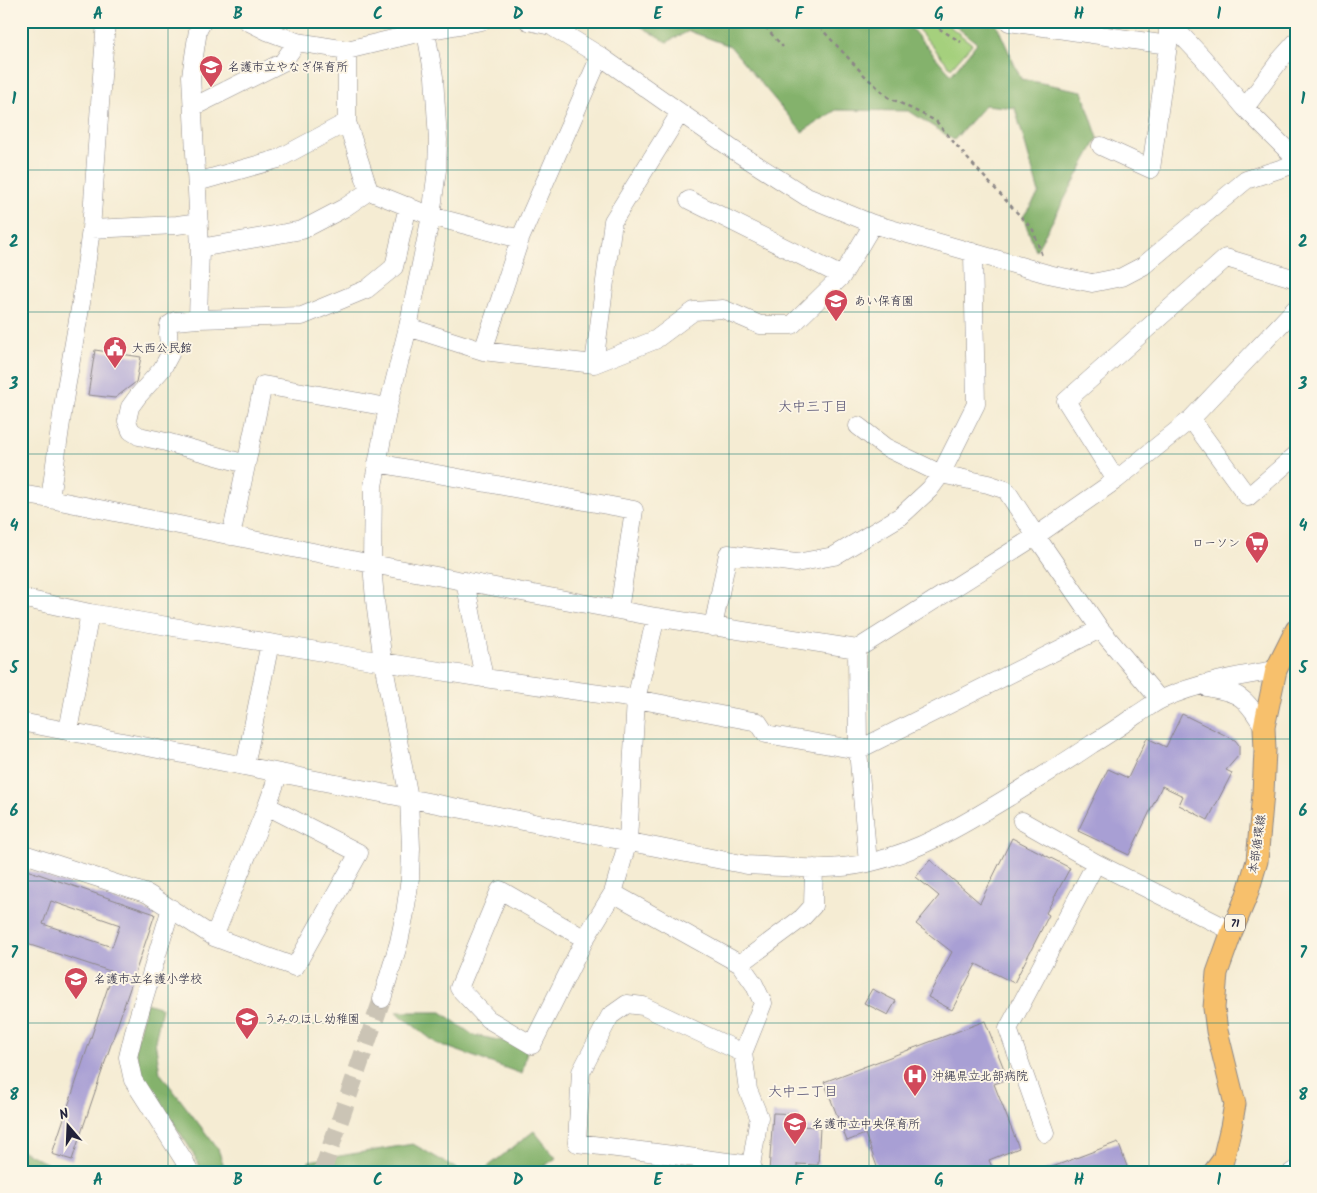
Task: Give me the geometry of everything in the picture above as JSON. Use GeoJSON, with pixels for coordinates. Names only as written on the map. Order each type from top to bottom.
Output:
{"type":"FeatureCollection","features":[{"type":"Feature","properties":{"kind":"main road","name":"本部循環線"},"geometry":{"type":"LineString","coordinates":[[1214,1172],[1223,1160],[1235,1104],[1217,1031],[1214,1008],[1218,973],[1232,931],[1248,895],[1256,861],[1263,793],[1264,727],[1276,670],[1296,630]]}},
{"type":"Feature","properties":{"kind":"street"},"geometry":{"type":"LineString","coordinates":[[50,498],[91,229],[106,21]]}},
{"type":"Feature","properties":{"kind":"street"},"geometry":{"type":"LineString","coordinates":[[198,319],[200,248],[191,76],[198,30],[204,21]]}},
{"type":"Feature","properties":{"kind":"street"},"geometry":{"type":"LineString","coordinates":[[247,21],[297,42],[348,50],[425,26],[482,21]]}},
{"type":"Feature","properties":{"kind":"street"},"geometry":{"type":"LineString","coordinates":[[528,21],[551,26],[600,56],[735,151],[807,197],[874,224],[1048,274],[1092,283],[1122,277],[1143,266],[1246,180],[1296,165]]}},
{"type":"Feature","properties":{"kind":"street"},"geometry":{"type":"LineString","coordinates":[[1008,21],[1168,45]]}},
{"type":"Feature","properties":{"kind":"street"},"geometry":{"type":"LineString","coordinates":[[1101,146],[1151,169],[1168,45],[1168,21],[1203,58],[1245,108],[1296,159]]}},
{"type":"Feature","properties":{"kind":"street"},"geometry":{"type":"LineString","coordinates":[[382,999],[399,942],[405,913],[410,878],[411,848],[409,798],[383,662],[372,564],[373,486],[388,407],[408,327],[431,216],[437,170],[438,140],[434,77],[425,26]]}},
{"type":"Feature","properties":{"kind":"street"},"geometry":{"type":"LineString","coordinates":[[192,107],[283,62],[297,42]]}},
{"type":"Feature","properties":{"kind":"street"},"geometry":{"type":"LineString","coordinates":[[1245,108],[1280,60],[1296,42]]}},
{"type":"Feature","properties":{"kind":"street"},"geometry":{"type":"LineString","coordinates":[[348,50],[347,122],[369,191]]}},
{"type":"Feature","properties":{"kind":"street"},"geometry":{"type":"LineString","coordinates":[[483,351],[520,240],[600,56]]}},
{"type":"Feature","properties":{"kind":"street"},"geometry":{"type":"LineString","coordinates":[[594,364],[613,221],[680,112]]}},
{"type":"Feature","properties":{"kind":"street"},"geometry":{"type":"LineString","coordinates":[[197,182],[278,159],[347,122]]}},
{"type":"Feature","properties":{"kind":"street"},"geometry":{"type":"LineString","coordinates":[[369,191],[431,216],[520,240]]}},
{"type":"Feature","properties":{"kind":"street"},"geometry":{"type":"LineString","coordinates":[[200,248],[302,230],[344,208],[369,191]]}},
{"type":"Feature","properties":{"kind":"street"},"geometry":{"type":"LineString","coordinates":[[689,200],[842,276]]}},
{"type":"Feature","properties":{"kind":"street"},"geometry":{"type":"LineString","coordinates":[[246,464],[139,436],[131,431],[128,421],[130,407],[162,369],[170,354],[169,325],[175,321],[198,319],[302,316],[367,289],[394,266],[408,206]]}},
{"type":"Feature","properties":{"kind":"street"},"geometry":{"type":"LineString","coordinates":[[91,229],[177,225],[199,222]]}},
{"type":"Feature","properties":{"kind":"street"},"geometry":{"type":"LineString","coordinates":[[408,327],[483,351],[594,364],[655,340],[694,311],[723,310],[760,325],[792,325],[842,276],[874,224]]}},
{"type":"Feature","properties":{"kind":"street"},"geometry":{"type":"LineString","coordinates":[[713,627],[728,554],[796,563],[834,556],[901,516],[930,489],[941,474],[976,404],[973,252]]}},
{"type":"Feature","properties":{"kind":"street"},"geometry":{"type":"LineString","coordinates":[[1116,480],[1066,401],[1226,258],[1296,279]]}},
{"type":"Feature","properties":{"kind":"street"},"geometry":{"type":"LineString","coordinates":[[21,494],[50,498],[372,564],[656,617],[857,649],[1036,536],[1116,480],[1191,419],[1296,308]]}},
{"type":"Feature","properties":{"kind":"street"},"geometry":{"type":"LineString","coordinates":[[231,536],[263,386],[388,407]]}},
{"type":"Feature","properties":{"kind":"street"},"geometry":{"type":"LineString","coordinates":[[1191,419],[1248,497],[1296,455]]}},
{"type":"Feature","properties":{"kind":"street"},"geometry":{"type":"LineString","coordinates":[[858,426],[885,447],[941,474],[988,484],[1006,490],[1100,629],[1160,700]]}},
{"type":"Feature","properties":{"kind":"street"},"geometry":{"type":"LineString","coordinates":[[377,464],[634,510],[619,610]]}},
{"type":"Feature","properties":{"kind":"street"},"geometry":{"type":"LineString","coordinates":[[465,581],[484,678]]}},
{"type":"Feature","properties":{"kind":"street"},"geometry":{"type":"LineString","coordinates":[[21,598],[90,612],[383,662],[636,699],[758,722],[766,734],[858,750],[1100,629]]}},
{"type":"Feature","properties":{"kind":"street"},"geometry":{"type":"LineString","coordinates":[[68,731],[90,612]]}},
{"type":"Feature","properties":{"kind":"street"},"geometry":{"type":"LineString","coordinates":[[585,939],[500,890],[459,988],[488,1019],[532,1045],[585,939],[613,893],[628,841],[636,699],[656,617]]}},
{"type":"Feature","properties":{"kind":"street"},"geometry":{"type":"LineString","coordinates":[[245,766],[270,643]]}},
{"type":"Feature","properties":{"kind":"street"},"geometry":{"type":"LineString","coordinates":[[857,649],[858,750],[868,863]]}},
{"type":"Feature","properties":{"kind":"street"},"geometry":{"type":"LineString","coordinates":[[21,722],[747,865],[841,868],[868,863],[929,843],[970,821],[1160,700],[1201,686],[1276,670]]}},
{"type":"Feature","properties":{"kind":"street"},"geometry":{"type":"LineString","coordinates":[[1201,686],[1241,697],[1264,727]]}},
{"type":"Feature","properties":{"kind":"street"},"geometry":{"type":"LineString","coordinates":[[214,937],[279,772]]}},
{"type":"Feature","properties":{"kind":"street"},"geometry":{"type":"LineString","coordinates":[[21,853],[148,894],[214,937],[295,967],[359,853],[267,806]]}},
{"type":"Feature","properties":{"kind":"street"},"geometry":{"type":"LineString","coordinates":[[1022,821],[1096,864],[1232,931]]}},
{"type":"Feature","properties":{"kind":"street"},"geometry":{"type":"LineString","coordinates":[[1046,1133],[1008,1029],[1096,864]]}},
{"type":"Feature","properties":{"kind":"street"},"geometry":{"type":"LineString","coordinates":[[740,964],[802,918],[813,906],[814,868]]}},
{"type":"Feature","properties":{"kind":"street"},"geometry":{"type":"LineString","coordinates":[[613,893],[740,964],[754,984],[763,1003],[743,1053],[748,1090],[760,1117],[751,1168],[577,1143],[581,1072],[610,1016],[627,1004],[643,1006],[743,1053]]}},
{"type":"Feature","properties":{"kind":"street"},"geometry":{"type":"LineString","coordinates":[[171,908],[128,1056],[133,1080],[185,1162],[189,1172]]}},
{"type":"Feature","properties":{"kind":"path"},"geometry":{"type":"LineString","coordinates":[[760,21],[783,47]]}},
{"type":"Feature","properties":{"kind":"path"},"geometry":{"type":"LineString","coordinates":[[814,21],[866,78],[888,97],[936,121],[1033,230],[1048,274]]}},
{"type":"Feature","properties":{"kind":"path"},"geometry":{"type":"LineString","coordinates":[[925,21],[960,42]]}},
{"type":"Feature","properties":{"kind":"green space"},"geometry":{"type":"Polygon","coordinates":[[[632,21],[905,21],[951,75],[977,43],[949,21],[995,21],[1021,79],[1082,91],[1098,138],[1036,251],[1023,217],[1039,193],[1015,108],[985,105],[954,140],[909,111],[836,110],[802,132],[730,46],[689,31],[667,42],[632,21]]]}},
{"type":"Feature","properties":{"kind":"green space"},"geometry":{"type":"Polygon","coordinates":[[[911,21],[943,21],[972,44],[951,68],[911,21]]]}},
{"type":"Feature","properties":{"kind":"green space"},"geometry":{"type":"Polygon","coordinates":[[[146,1003],[162,1008],[155,1041],[160,1073],[218,1149],[226,1172],[203,1172],[190,1148],[143,1077],[135,1049],[146,1003]]]}},
{"type":"Feature","properties":{"kind":"green space"},"geometry":{"type":"Polygon","coordinates":[[[396,1012],[441,1012],[473,1035],[528,1046],[522,1074],[436,1043],[396,1012]]]}},
{"type":"Feature","properties":{"kind":"green space"},"geometry":{"type":"Polygon","coordinates":[[[534,1131],[556,1158],[536,1172],[481,1172],[534,1131]]]}},
{"type":"Feature","properties":{"kind":"green space"},"geometry":{"type":"Polygon","coordinates":[[[413,1144],[462,1172],[307,1172],[309,1161],[413,1144]]]}},
{"type":"Feature","properties":{"kind":"green space"},"geometry":{"type":"Polygon","coordinates":[[[21,1150],[56,1168],[72,1172],[21,1172],[21,1150]]]}},
{"type":"Feature","properties":{"kind":"building","name":"大西公民館"},"geometry":{"type":"Polygon","coordinates":[[[95,350],[141,357],[136,382],[115,398],[88,395],[95,350]]]}},
{"type":"Feature","properties":{"kind":"building"},"geometry":{"type":"Polygon","coordinates":[[[1182,714],[1235,740],[1239,745],[1239,755],[1226,770],[1232,773],[1208,820],[1179,805],[1183,796],[1162,786],[1129,855],[1078,831],[1108,769],[1128,778],[1147,738],[1166,747],[1182,714]]]}},
{"type":"Feature","properties":{"kind":"building"},"geometry":{"type":"Polygon","coordinates":[[[1012,838],[1070,868],[1046,913],[1049,915],[1014,983],[976,964],[952,1010],[928,997],[952,952],[916,924],[939,896],[916,877],[930,860],[980,903],[1012,838]]]}},
{"type":"Feature","properties":{"kind":"building"},"geometry":{"type":"Polygon","coordinates":[[[21,868],[155,914],[72,1160],[52,1154],[113,972],[21,942],[21,868]],[[51,901],[43,924],[112,947],[120,925],[51,901]]]}},
{"type":"Feature","properties":{"kind":"building"},"geometry":{"type":"Polygon","coordinates":[[[872,989],[896,1001],[888,1015],[864,1003],[872,989]]]}},
{"type":"Feature","properties":{"kind":"building","name":"沖縄県立北部病院"},"geometry":{"type":"Polygon","coordinates":[[[985,1021],[1008,1079],[994,1084],[1019,1148],[989,1160],[994,1172],[879,1172],[865,1134],[847,1141],[824,1082],[985,1021]]]}},
{"type":"Feature","properties":{"kind":"building","name":"名護市立中央保育所"},"geometry":{"type":"Polygon","coordinates":[[[773,1113],[800,1114],[799,1126],[820,1127],[818,1165],[797,1164],[797,1172],[769,1172],[773,1113]]]}},
{"type":"Feature","properties":{"kind":"building"},"geometry":{"type":"Polygon","coordinates":[[[1118,1142],[1129,1172],[1042,1171],[1118,1142]]]}},
{"type":"Feature","properties":{"kind":"tunnel"},"geometry":{"type":"LineString","coordinates":[[322,1172],[382,999]]}},
{"type":"Feature","properties":{"kind":"place","name":"名護市立やなぎ保育所"},"geometry":{"type":"Point","coordinates":[211,88]}},
{"type":"Feature","properties":{"kind":"place","name":"あい保育園"},"geometry":{"type":"Point","coordinates":[836,322]}},
{"type":"Feature","properties":{"kind":"place","name":"大西公民館"},"geometry":{"type":"Point","coordinates":[115,369]}},
{"type":"Feature","properties":{"kind":"place","name":"ローソン"},"geometry":{"type":"Point","coordinates":[1257,564]}},
{"type":"Feature","properties":{"kind":"place","name":"名護市立名護小学校"},"geometry":{"type":"Point","coordinates":[76,1000]}},
{"type":"Feature","properties":{"kind":"place","name":"うみのほし幼稚園"},"geometry":{"type":"Point","coordinates":[247,1040]}},
{"type":"Feature","properties":{"kind":"place","name":"沖縄県立北部病院"},"geometry":{"type":"Point","coordinates":[915,1097]}},
{"type":"Feature","properties":{"kind":"place","name":"名護市立中央保育所"},"geometry":{"type":"Point","coordinates":[795,1145]}},
{"type":"Feature","properties":{"kind":"district","name":"大中三丁目"},"geometry":{"type":"Point","coordinates":[813,406]}},
{"type":"Feature","properties":{"kind":"district","name":"大中二丁目"},"geometry":{"type":"Point","coordinates":[803,1091]}}]}
